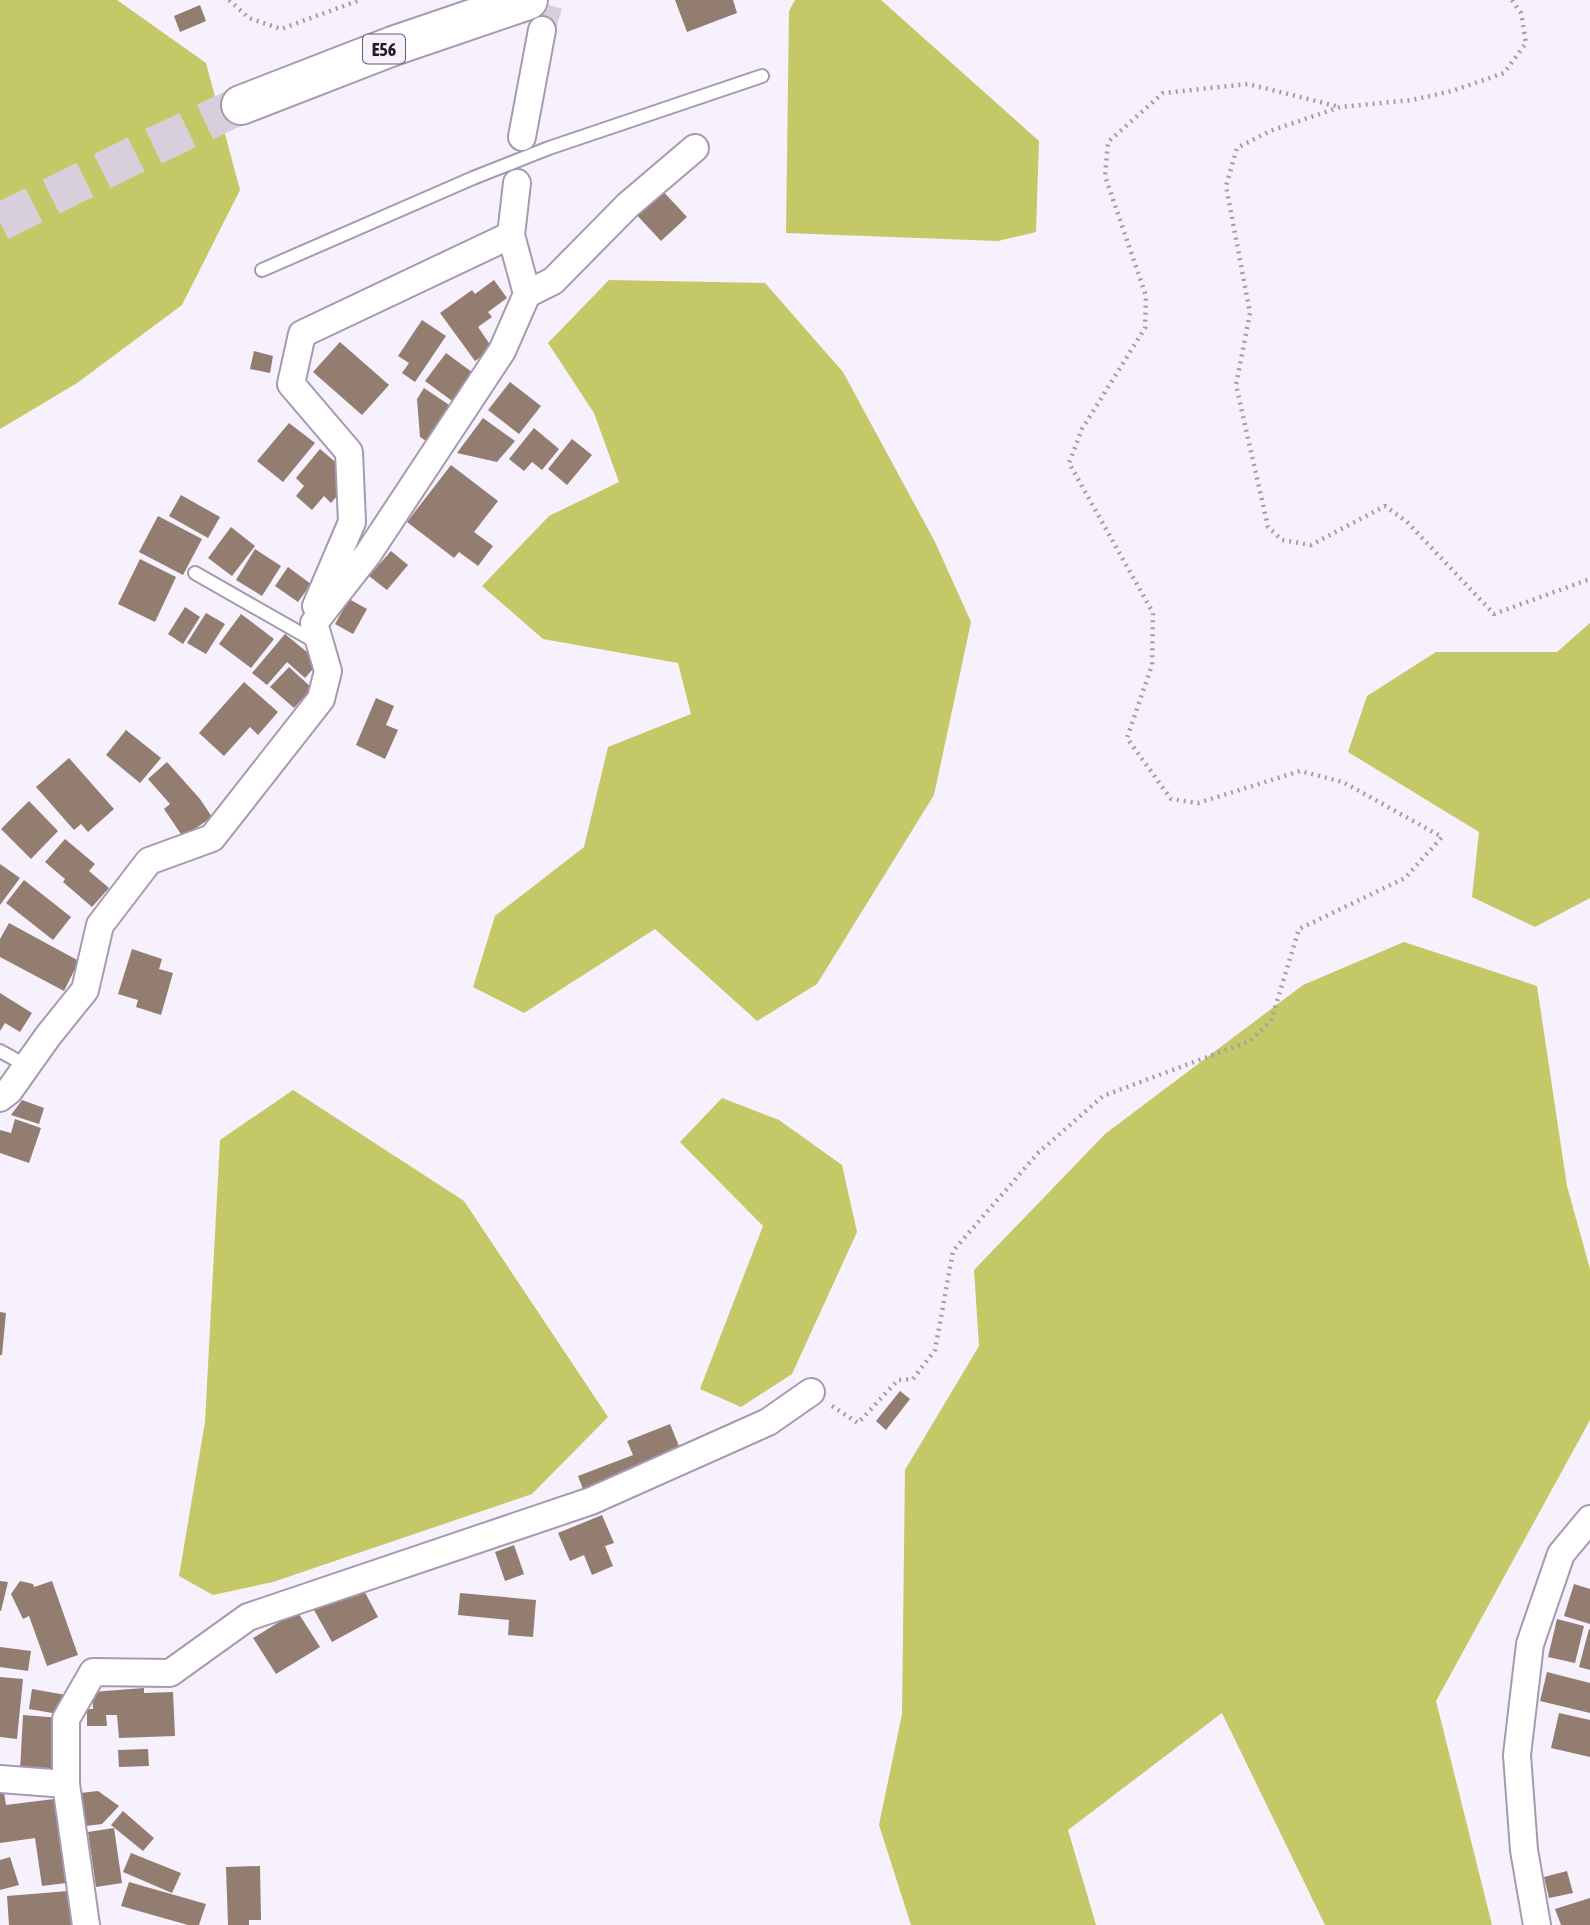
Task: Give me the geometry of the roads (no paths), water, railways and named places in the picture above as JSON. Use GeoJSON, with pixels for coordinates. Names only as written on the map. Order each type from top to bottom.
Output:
{"type":"FeatureCollection","features":[{"type":"Feature","properties":{"kind":"highway","name":"E56"},"geometry":{"type":"LineString","coordinates":[[241,105],[380,51],[535,15]]}},
{"type":"Feature","properties":{"kind":"street"},"geometry":{"type":"LineString","coordinates":[[522,137],[535,15]]}},
{"type":"Feature","properties":{"kind":"street"},"geometry":{"type":"LineString","coordinates":[[527,294],[553,281],[628,205],[695,148]]}},
{"type":"Feature","properties":{"kind":"street"},"geometry":{"type":"LineString","coordinates":[[317,634],[502,351],[527,294],[511,235],[517,183]]}},
{"type":"Feature","properties":{"kind":"street"},"geometry":{"type":"LineString","coordinates":[[0,1098],[9,1091],[85,990],[100,925],[149,861],[212,838],[321,699],[328,671],[317,634],[317,604],[352,522],[352,508],[349,452],[291,384],[302,334],[511,235]]}},
{"type":"Feature","properties":{"kind":"street"},"geometry":{"type":"LineString","coordinates":[[86,1925],[66,1784],[66,1719],[93,1672],[170,1673],[248,1617],[591,1501],[768,1422],[811,1392]]}},
{"type":"Feature","properties":{"kind":"street"},"geometry":{"type":"LineString","coordinates":[[1537,1925],[1524,1850],[1517,1755],[1530,1644],[1561,1554],[1590,1519]]}},
{"type":"Feature","properties":{"kind":"street"},"geometry":{"type":"LineString","coordinates":[[0,1779],[66,1784]]}},
{"type":"Feature","properties":{"kind":"lane"},"geometry":{"type":"LineString","coordinates":[[262,270],[473,178],[550,148],[762,76]]}},
{"type":"Feature","properties":{"kind":"lane"},"geometry":{"type":"LineString","coordinates":[[195,573],[317,634]]}},
{"type":"Feature","properties":{"kind":"lane"},"geometry":{"type":"LineString","coordinates":[[0,1051],[27,1066]]}},
{"type":"Feature","properties":{"kind":"tunnel"},"geometry":{"type":"LineString","coordinates":[[542,30],[551,0]]}},
{"type":"Feature","properties":{"kind":"tunnel"},"geometry":{"type":"LineString","coordinates":[[0,222],[241,105]]}}]}
